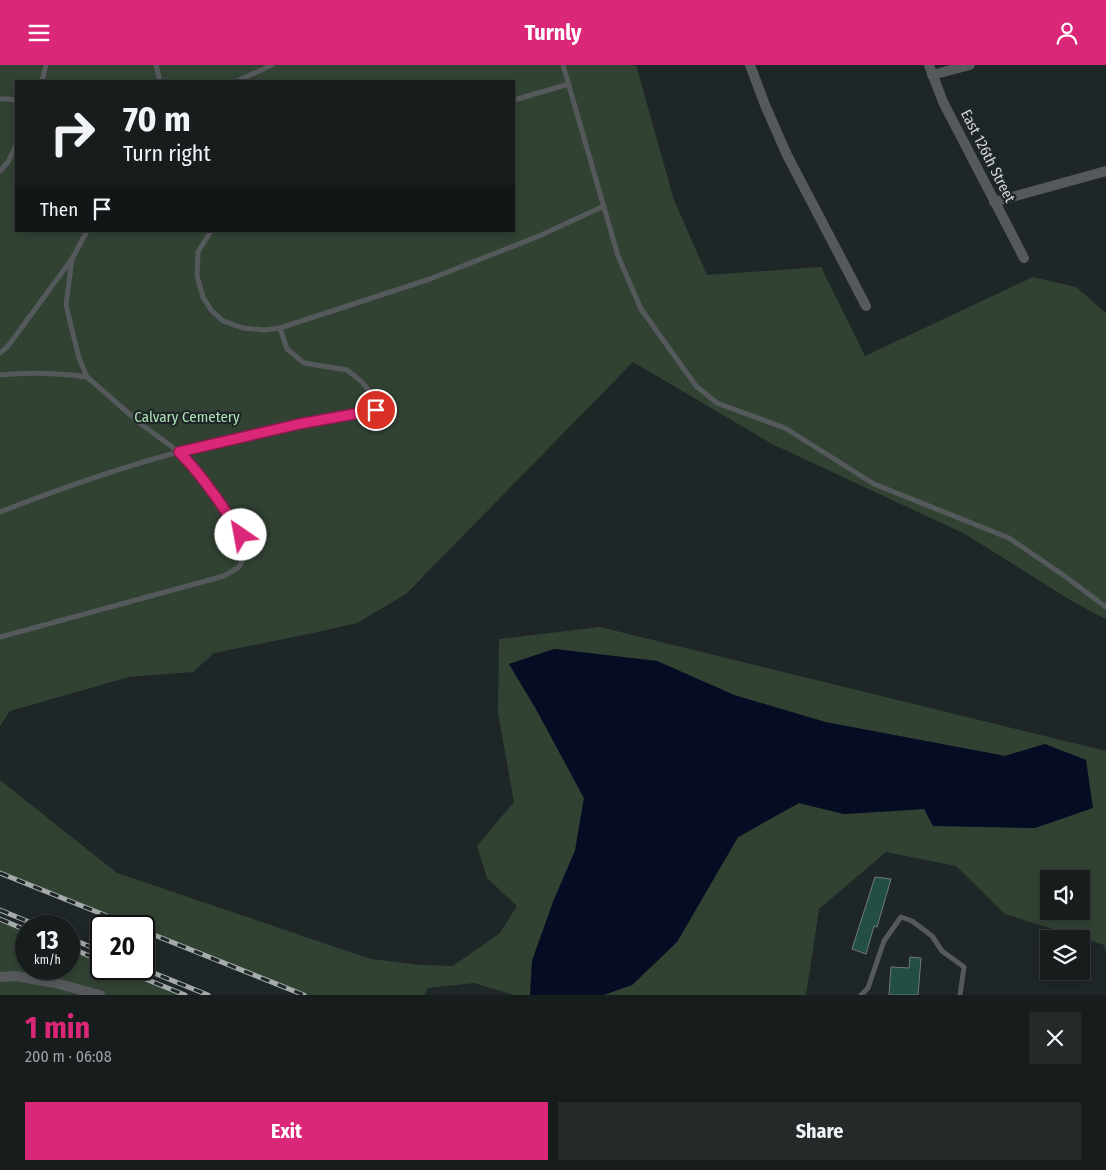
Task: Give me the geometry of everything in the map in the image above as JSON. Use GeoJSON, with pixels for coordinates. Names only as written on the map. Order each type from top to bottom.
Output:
{"type":"FeatureCollection","features":[{"type":"Feature","properties":{"kind":"street"},"geometry":{"type":"LineString","coordinates":[[750,65],[786,155],[866,306]]}},
{"type":"Feature","properties":{"kind":"street"},"geometry":{"type":"LineString","coordinates":[[931,70],[970,65]]}},
{"type":"Feature","properties":{"kind":"street","name":"East 126th Street"},"geometry":{"type":"LineString","coordinates":[[931,70],[943,102],[1024,258]]}},
{"type":"Feature","properties":{"kind":"street"},"geometry":{"type":"LineString","coordinates":[[994,202],[1106,171]]}},
{"type":"Feature","properties":{"kind":"street"},"geometry":{"type":"LineString","coordinates":[[0,977],[16,976],[55,983],[100,995]]}},
{"type":"Feature","properties":{"kind":"lane"},"geometry":{"type":"LineString","coordinates":[[42,80],[46,65]]}},
{"type":"Feature","properties":{"kind":"lane"},"geometry":{"type":"LineString","coordinates":[[156,65],[160,80]]}},
{"type":"Feature","properties":{"kind":"lane"},"geometry":{"type":"LineString","coordinates":[[239,80],[272,65]]}},
{"type":"Feature","properties":{"kind":"lane"},"geometry":{"type":"LineString","coordinates":[[563,65],[618,256],[641,309],[696,385],[717,403],[785,428],[874,484],[1009,537],[1106,607]]}},
{"type":"Feature","properties":{"kind":"lane"},"geometry":{"type":"LineString","coordinates":[[515,100],[568,84]]}},
{"type":"Feature","properties":{"kind":"lane"},"geometry":{"type":"LineString","coordinates":[[0,99],[15,101]]}},
{"type":"Feature","properties":{"kind":"lane"},"geometry":{"type":"LineString","coordinates":[[0,171],[8,162],[15,147]]}},
{"type":"Feature","properties":{"kind":"lane"},"geometry":{"type":"LineString","coordinates":[[210,232],[198,252],[197,276],[203,297],[223,321],[243,328],[264,330],[280,328],[430,279],[538,236],[604,207]]}},
{"type":"Feature","properties":{"kind":"lane"},"geometry":{"type":"LineString","coordinates":[[0,353],[72,259],[86,232]]}},
{"type":"Feature","properties":{"kind":"lane"},"geometry":{"type":"LineString","coordinates":[[0,637],[224,576],[239,567],[243,559],[244,548],[241,535],[191,464],[179,452],[142,425],[87,377],[79,358],[66,305],[72,259]]}},
{"type":"Feature","properties":{"kind":"lane"},"geometry":{"type":"LineString","coordinates":[[0,512],[74,483],[179,452],[299,424],[376,410],[372,395],[362,381],[348,370],[304,363],[287,349],[280,328]]}},
{"type":"Feature","properties":{"kind":"lane"},"geometry":{"type":"LineString","coordinates":[[0,375],[60,373],[87,377]]}},
{"type":"Feature","properties":{"kind":"lane"},"geometry":{"type":"LineString","coordinates":[[861,995],[868,988],[884,941],[901,917],[912,921],[926,931],[932,936],[942,951],[964,967],[960,995]]}},
{"type":"Feature","properties":{"kind":"green space","name":"Calvary Cemetery"},"geometry":{"type":"Polygon","coordinates":[[[0,65],[636,65],[674,200],[707,275],[821,267],[865,356],[1033,277],[1076,287],[1106,313],[1106,619],[1075,603],[965,534],[772,444],[633,362],[406,594],[357,623],[214,653],[193,672],[129,677],[10,711],[0,726],[0,65]]]}},
{"type":"Feature","properties":{"kind":"green space"},"geometry":{"type":"Polygon","coordinates":[[[600,627],[1106,751],[1106,952],[1104,945],[1090,941],[1090,930],[1056,930],[1005,914],[956,866],[886,852],[819,909],[806,995],[603,995],[632,985],[677,942],[738,837],[799,803],[844,814],[924,809],[1045,744],[1005,756],[825,722],[734,695],[657,661],[554,649],[509,664],[536,709],[584,798],[575,851],[553,902],[532,961],[530,995],[514,995],[474,983],[428,988],[425,995],[304,995],[155,935],[155,915],[105,915],[0,873],[0,780],[117,873],[371,959],[420,965],[453,966],[500,933],[517,906],[487,878],[477,846],[514,802],[498,713],[499,639],[600,627]]]}},
{"type":"Feature","properties":{"kind":"green space"},"geometry":{"type":"Polygon","coordinates":[[[0,919],[15,925],[15,980],[80,980],[80,952],[90,957],[90,980],[148,980],[185,995],[0,995],[0,919]]]}},
{"type":"Feature","properties":{"kind":"water"},"geometry":{"type":"Polygon","coordinates":[[[554,649],[657,661],[734,695],[825,722],[1005,756],[1045,744],[1086,760],[1093,808],[1035,828],[933,826],[924,809],[844,814],[799,803],[738,837],[677,942],[632,985],[603,995],[530,995],[532,961],[553,902],[575,851],[584,798],[536,709],[509,664],[554,649]]]}},
{"type":"Feature","properties":{"kind":"building"},"geometry":{"type":"Polygon","coordinates":[[[875,877],[891,879],[877,927],[874,926],[866,954],[852,949],[875,877]]]}},
{"type":"Feature","properties":{"kind":"building"},"geometry":{"type":"Polygon","coordinates":[[[910,957],[921,958],[918,995],[889,995],[891,967],[909,968],[910,957]]]}},
{"type":"Feature","properties":{"kind":"railway"},"geometry":{"type":"LineString","coordinates":[[0,873],[105,915]]}},
{"type":"Feature","properties":{"kind":"railway"},"geometry":{"type":"LineString","coordinates":[[0,910],[15,916]]}},
{"type":"Feature","properties":{"kind":"railway"},"geometry":{"type":"LineString","coordinates":[[0,919],[15,925]]}},
{"type":"Feature","properties":{"kind":"railway"},"geometry":{"type":"LineString","coordinates":[[155,935],[304,995]]}},
{"type":"Feature","properties":{"kind":"railway"},"geometry":{"type":"LineString","coordinates":[[80,942],[90,947]]}},
{"type":"Feature","properties":{"kind":"railway"},"geometry":{"type":"LineString","coordinates":[[80,952],[90,956]]}},
{"type":"Feature","properties":{"kind":"railway"},"geometry":{"type":"LineString","coordinates":[[155,973],[208,995]]}},
{"type":"Feature","properties":{"kind":"railway"},"geometry":{"type":"LineString","coordinates":[[148,980],[185,995]]}},
{"type":"Feature","properties":{"kind":"route"},"geometry":{"type":"LineString","coordinates":[[241,535],[191,464],[179,452],[299,424],[376,410]]}}]}
